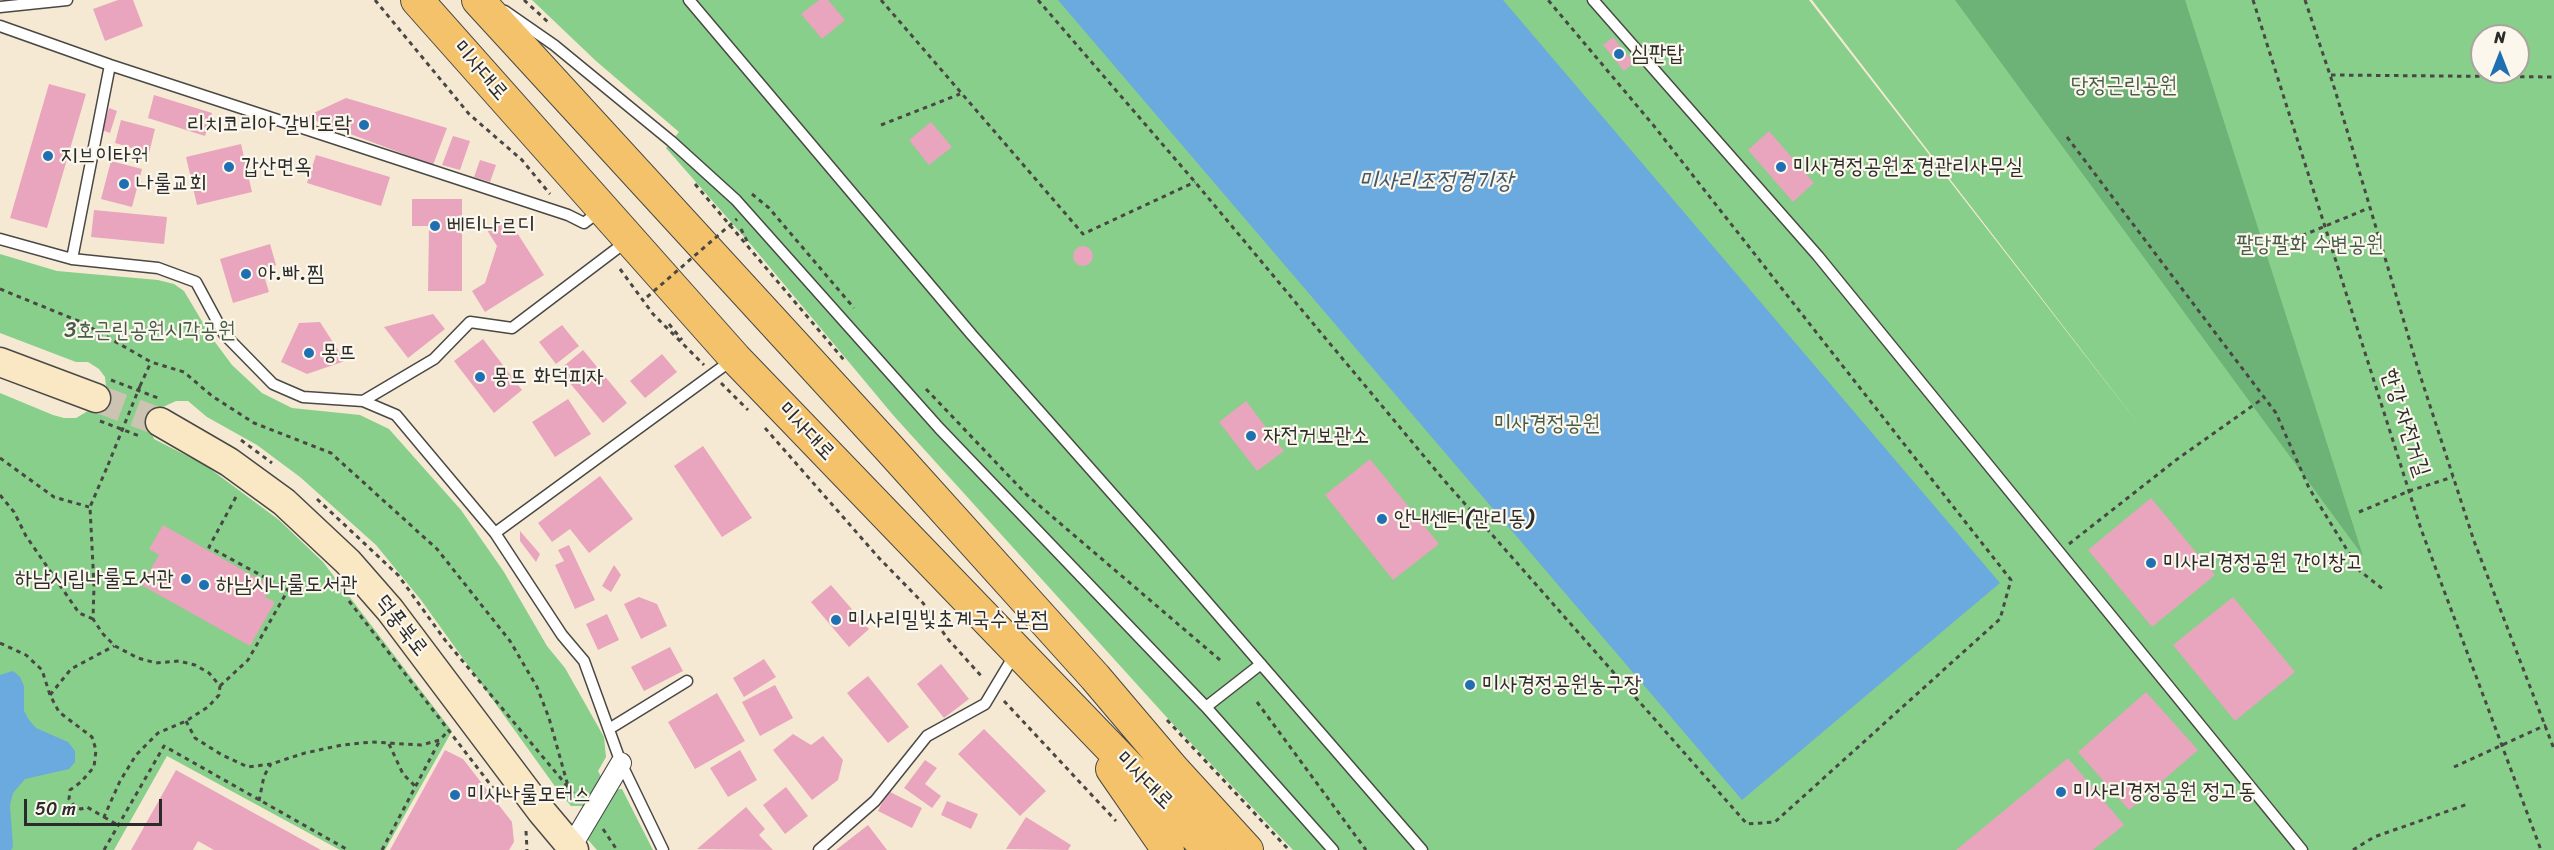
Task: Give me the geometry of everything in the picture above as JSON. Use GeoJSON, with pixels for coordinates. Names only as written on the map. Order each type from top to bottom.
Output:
{"type":"FeatureCollection","features":[{"type":"Feature","properties":{"kind":"main road","name":"미사대로"},"geometry":{"type":"LineString","coordinates":[[417,0],[602,210],[619,247],[724,366],[1016,651],[1182,819],[1209,850]]}},
{"type":"Feature","properties":{"kind":"main road","name":"미사대로"},"geometry":{"type":"LineString","coordinates":[[478,0],[888,447],[1247,850]]}},
{"type":"Feature","properties":{"kind":"main road"},"geometry":{"type":"LineString","coordinates":[[1095,677],[1165,735],[1247,828],[1271,850]]}},
{"type":"Feature","properties":{"kind":"main road"},"geometry":{"type":"LineString","coordinates":[[1065,702],[1168,850]]}},
{"type":"Feature","properties":{"kind":"street"},"geometry":{"type":"LineString","coordinates":[[0,363],[97,409]]}},
{"type":"Feature","properties":{"kind":"street","name":"덕풍북로"},"geometry":{"type":"LineString","coordinates":[[153,431],[229,462],[284,502],[348,562],[390,610],[571,849]]}},
{"type":"Feature","properties":{"kind":"street"},"geometry":{"type":"LineString","coordinates":[[571,849],[621,763]]}},
{"type":"Feature","properties":{"kind":"lane"},"geometry":{"type":"LineString","coordinates":[[0,7],[67,0]]}},
{"type":"Feature","properties":{"kind":"lane"},"geometry":{"type":"LineString","coordinates":[[489,0],[554,45],[679,148],[736,200],[939,428],[1206,707],[1333,850]]}},
{"type":"Feature","properties":{"kind":"lane"},"geometry":{"type":"LineString","coordinates":[[689,0],[972,335],[1422,850]]}},
{"type":"Feature","properties":{"kind":"lane"},"geometry":{"type":"LineString","coordinates":[[1593,0],[1814,252],[2302,850]]}},
{"type":"Feature","properties":{"kind":"lane"},"geometry":{"type":"LineString","coordinates":[[0,26],[110,65],[568,215],[584,223],[602,210]]}},
{"type":"Feature","properties":{"kind":"lane"},"geometry":{"type":"LineString","coordinates":[[72,259],[110,65]]}},
{"type":"Feature","properties":{"kind":"lane"},"geometry":{"type":"LineString","coordinates":[[0,239],[72,259],[158,268],[196,282],[224,334],[273,384],[303,397],[363,401],[396,416],[495,533],[562,635],[584,661],[621,763],[663,850]]}},
{"type":"Feature","properties":{"kind":"lane"},"geometry":{"type":"LineString","coordinates":[[363,401],[434,359],[470,322],[512,328],[619,247]]}},
{"type":"Feature","properties":{"kind":"lane"},"geometry":{"type":"LineString","coordinates":[[495,533],[724,366]]}},
{"type":"Feature","properties":{"kind":"lane"},"geometry":{"type":"LineString","coordinates":[[819,850],[875,801],[927,736],[985,704],[1016,651]]}},
{"type":"Feature","properties":{"kind":"lane"},"geometry":{"type":"LineString","coordinates":[[1206,707],[1261,664]]}},
{"type":"Feature","properties":{"kind":"lane"},"geometry":{"type":"LineString","coordinates":[[609,729],[687,681]]}},
{"type":"Feature","properties":{"kind":"path"},"geometry":{"type":"LineString","coordinates":[[375,0],[469,114],[522,160],[568,215]]}},
{"type":"Feature","properties":{"kind":"path"},"geometry":{"type":"LineString","coordinates":[[881,0],[1083,234],[1194,182]]}},
{"type":"Feature","properties":{"kind":"path"},"geometry":{"type":"LineString","coordinates":[[1038,0],[1443,478],[1747,824],[1774,822],[2000,619],[2011,580],[1654,126],[1548,0]]}},
{"type":"Feature","properties":{"kind":"path","name":"한강 자전거길"},"geometry":{"type":"LineString","coordinates":[[2253,0],[2409,491],[2541,850]]}},
{"type":"Feature","properties":{"kind":"path"},"geometry":{"type":"LineString","coordinates":[[2305,0],[2474,541],[2554,749]]}},
{"type":"Feature","properties":{"kind":"path"},"geometry":{"type":"LineString","coordinates":[[2330,75],[2554,77]]}},
{"type":"Feature","properties":{"kind":"path"},"geometry":{"type":"LineString","coordinates":[[881,125],[960,94]]}},
{"type":"Feature","properties":{"kind":"path"},"geometry":{"type":"LineString","coordinates":[[2067,136],[2265,397],[2276,413],[2308,488],[2360,571],[2385,590]]}},
{"type":"Feature","properties":{"kind":"path"},"geometry":{"type":"LineString","coordinates":[[2277,246],[2369,208]]}},
{"type":"Feature","properties":{"kind":"path"},"geometry":{"type":"LineString","coordinates":[[647,297],[736,219],[750,248]]}},
{"type":"Feature","properties":{"kind":"path"},"geometry":{"type":"LineString","coordinates":[[619,247],[653,314],[724,366],[750,412]]}},
{"type":"Feature","properties":{"kind":"path"},"geometry":{"type":"LineString","coordinates":[[0,289],[81,322],[151,362],[184,372],[212,396],[254,423],[331,453],[437,549],[510,641],[537,687],[549,718],[568,788]]}},
{"type":"Feature","properties":{"kind":"path"},"geometry":{"type":"LineString","coordinates":[[151,362],[90,507],[93,619],[115,646],[138,658],[156,663],[179,661],[195,665],[209,673],[220,686]]}},
{"type":"Feature","properties":{"kind":"path"},"geometry":{"type":"LineString","coordinates":[[2058,552],[2176,460],[2265,397]]}},
{"type":"Feature","properties":{"kind":"path"},"geometry":{"type":"LineString","coordinates":[[97,409],[153,431]]}},
{"type":"Feature","properties":{"kind":"path"},"geometry":{"type":"LineString","coordinates":[[764,427],[879,558],[923,603],[947,638],[993,690],[1120,826]]}},
{"type":"Feature","properties":{"kind":"path"},"geometry":{"type":"LineString","coordinates":[[0,458],[54,497],[90,507]]}},
{"type":"Feature","properties":{"kind":"path"},"geometry":{"type":"LineString","coordinates":[[2359,512],[2409,491],[2453,477]]}},
{"type":"Feature","properties":{"kind":"path"},"geometry":{"type":"LineString","coordinates":[[104,817],[120,781],[136,755],[158,733],[208,708],[219,695],[220,686],[248,660],[288,590],[209,547],[239,492],[246,498]]}},
{"type":"Feature","properties":{"kind":"path"},"geometry":{"type":"LineString","coordinates":[[0,495],[14,512],[26,536],[79,613],[93,619]]}},
{"type":"Feature","properties":{"kind":"path"},"geometry":{"type":"LineString","coordinates":[[346,597],[447,732],[494,790]]}},
{"type":"Feature","properties":{"kind":"path"},"geometry":{"type":"LineString","coordinates":[[0,643],[26,655],[42,670],[50,695],[59,712],[92,737],[96,750],[94,767],[81,783],[70,790],[69,799],[75,807],[81,809],[87,807],[118,825]]}},
{"type":"Feature","properties":{"kind":"path"},"geometry":{"type":"LineString","coordinates":[[50,695],[71,669],[115,646]]}},
{"type":"Feature","properties":{"kind":"path"},"geometry":{"type":"LineString","coordinates":[[1257,702],[1366,850]]}},
{"type":"Feature","properties":{"kind":"path"},"geometry":{"type":"LineString","coordinates":[[186,721],[195,738],[222,755],[248,767],[271,764],[305,753],[342,745],[372,742],[421,745],[440,740]]}},
{"type":"Feature","properties":{"kind":"path"},"geometry":{"type":"LineString","coordinates":[[2454,767],[2546,726]]}},
{"type":"Feature","properties":{"kind":"path"},"geometry":{"type":"LineString","coordinates":[[382,850],[440,740],[447,732]]}},
{"type":"Feature","properties":{"kind":"path"},"geometry":{"type":"LineString","coordinates":[[389,744],[403,774],[416,787]]}},
{"type":"Feature","properties":{"kind":"path"},"geometry":{"type":"LineString","coordinates":[[104,850],[164,746],[348,850]]}},
{"type":"Feature","properties":{"kind":"path"},"geometry":{"type":"LineString","coordinates":[[259,801],[264,776],[271,764]]}},
{"type":"Feature","properties":{"kind":"path"},"geometry":{"type":"LineString","coordinates":[[2353,850],[2374,837],[2468,804]]}},
{"type":"Feature","properties":{"kind":"path"},"geometry":{"type":"LineString","coordinates":[[523,825],[528,837],[527,850]]}},
{"type":"Feature","properties":{"kind":"green space","name":"미사경정공원"},"geometry":{"type":"Polygon","coordinates":[[[532,0],[1809,0],[2144,431],[1812,0],[2554,0],[2554,850],[1293,850],[1171,722],[893,415],[753,247],[666,148],[679,132],[596,61],[532,0]]]}},
{"type":"Feature","properties":{"kind":"green space","name":"당정근린공원"},"geometry":{"type":"Polygon","coordinates":[[[1955,0],[2185,0],[2363,556],[1955,0]]]}},
{"type":"Feature","properties":{"kind":"green space","name":"3호근린공원시각공원"},"geometry":{"type":"Polygon","coordinates":[[[0,254],[57,271],[158,280],[174,284],[184,291],[212,338],[232,365],[262,393],[292,408],[360,415],[389,429],[461,510],[504,572],[547,646],[565,668],[604,737],[606,757],[598,771],[608,790],[622,789],[653,850],[597,850],[588,840],[589,820],[584,806],[571,806],[559,792],[421,600],[376,545],[300,477],[257,445],[207,417],[188,401],[176,401],[163,407],[153,423],[154,439],[205,465],[279,520],[323,562],[452,731],[385,850],[340,850],[167,756],[114,850],[0,850],[0,393],[53,415],[76,418],[93,408],[103,396],[106,387],[105,377],[99,369],[88,362],[76,362],[0,333],[0,254]]]}},
{"type":"Feature","properties":{"kind":"water","name":"미사리조정경기장"},"geometry":{"type":"Polygon","coordinates":[[[1058,0],[1503,0],[2000,583],[1742,800],[1058,0]]]}},
{"type":"Feature","properties":{"kind":"water"},"geometry":{"type":"Polygon","coordinates":[[[13,671],[20,677],[24,686],[24,711],[29,720],[36,728],[68,742],[75,751],[75,762],[69,769],[25,779],[13,793],[10,805],[13,847],[11,850],[0,850],[0,675],[13,671]]]}},
{"type":"Feature","properties":{"kind":"building"},"geometry":{"type":"Polygon","coordinates":[[[118,0],[133,0],[143,26],[105,41],[93,9],[118,0]]]}},
{"type":"Feature","properties":{"kind":"building"},"geometry":{"type":"Polygon","coordinates":[[[819,0],[828,0],[845,20],[822,39],[801,14],[819,0]]]}},
{"type":"Feature","properties":{"kind":"building","name":"심판탑"},"geometry":{"type":"Polygon","coordinates":[[[1613,37],[1634,63],[1624,71],[1603,45],[1613,37]]]}},
{"type":"Feature","properties":{"kind":"building","name":"지브이타워"},"geometry":{"type":"Polygon","coordinates":[[[49,84],[86,94],[47,228],[10,218],[49,84]]]}},
{"type":"Feature","properties":{"kind":"building"},"geometry":{"type":"Polygon","coordinates":[[[154,95],[212,113],[205,136],[148,118],[154,95]]]}},
{"type":"Feature","properties":{"kind":"building"},"geometry":{"type":"Polygon","coordinates":[[[346,98],[447,128],[433,165],[305,117],[346,98]]]}},
{"type":"Feature","properties":{"kind":"building"},"geometry":{"type":"Polygon","coordinates":[[[109,108],[117,111],[110,133],[102,130],[109,108]]]}},
{"type":"Feature","properties":{"kind":"building"},"geometry":{"type":"Polygon","coordinates":[[[121,120],[155,129],[149,153],[115,143],[121,120]]]}},
{"type":"Feature","properties":{"kind":"building"},"geometry":{"type":"Polygon","coordinates":[[[931,122],[952,147],[929,165],[909,140],[931,122]]]}},
{"type":"Feature","properties":{"kind":"building","name":"미사경정공원조경관리사무실"},"geometry":{"type":"Polygon","coordinates":[[[1769,131],[1814,183],[1793,202],[1748,150],[1769,131]]]}},
{"type":"Feature","properties":{"kind":"building"},"geometry":{"type":"Polygon","coordinates":[[[453,136],[470,141],[460,170],[442,165],[453,136]]]}},
{"type":"Feature","properties":{"kind":"building"},"geometry":{"type":"Polygon","coordinates":[[[241,144],[252,192],[197,205],[186,157],[241,144]]]}},
{"type":"Feature","properties":{"kind":"building"},"geometry":{"type":"Polygon","coordinates":[[[316,155],[390,177],[381,206],[307,183],[316,155]]]}},
{"type":"Feature","properties":{"kind":"building"},"geometry":{"type":"Polygon","coordinates":[[[480,160],[496,165],[490,182],[474,177],[480,160]]]}},
{"type":"Feature","properties":{"kind":"building"},"geometry":{"type":"Polygon","coordinates":[[[111,161],[142,169],[132,207],[101,199],[111,161]]]}},
{"type":"Feature","properties":{"kind":"building"},"geometry":{"type":"Polygon","coordinates":[[[412,199],[462,199],[462,291],[428,291],[429,226],[412,226],[412,199]]]}},
{"type":"Feature","properties":{"kind":"building"},"geometry":{"type":"Polygon","coordinates":[[[94,210],[167,217],[164,244],[91,237],[94,210]]]}},
{"type":"Feature","properties":{"kind":"building"},"geometry":{"type":"Polygon","coordinates":[[[507,217],[544,275],[485,312],[472,291],[485,283],[497,246],[487,230],[507,217]]]}},
{"type":"Feature","properties":{"kind":"building"},"geometry":{"type":"Polygon","coordinates":[[[270,244],[276,265],[262,269],[269,292],[233,303],[220,259],[270,244]]]}},
{"type":"Feature","properties":{"kind":"building"},"geometry":{"type":"Polygon","coordinates":[[[1083,246],[1090,249],[1093,256],[1090,263],[1083,266],[1076,263],[1073,256],[1076,249],[1083,246]]]}},
{"type":"Feature","properties":{"kind":"building"},"geometry":{"type":"Polygon","coordinates":[[[433,314],[445,329],[408,358],[384,327],[433,314]]]}},
{"type":"Feature","properties":{"kind":"building"},"geometry":{"type":"Polygon","coordinates":[[[320,322],[345,361],[307,374],[281,362],[299,323],[320,322]]]}},
{"type":"Feature","properties":{"kind":"building"},"geometry":{"type":"Polygon","coordinates":[[[562,325],[579,346],[556,364],[539,342],[562,325]]]}},
{"type":"Feature","properties":{"kind":"building"},"geometry":{"type":"Polygon","coordinates":[[[483,339],[522,390],[494,413],[454,361],[483,339]]]}},
{"type":"Feature","properties":{"kind":"building"},"geometry":{"type":"Polygon","coordinates":[[[583,350],[627,403],[603,423],[559,370],[583,350]]]}},
{"type":"Feature","properties":{"kind":"building"},"geometry":{"type":"Polygon","coordinates":[[[662,354],[677,372],[645,398],[630,381],[662,354]]]}},
{"type":"Feature","properties":{"kind":"building"},"geometry":{"type":"Polygon","coordinates":[[[568,399],[591,434],[555,457],[532,422],[568,399]]]}},
{"type":"Feature","properties":{"kind":"building","name":"자전거보관소"},"geometry":{"type":"Polygon","coordinates":[[[1246,401],[1284,451],[1257,471],[1219,422],[1246,401]]]}},
{"type":"Feature","properties":{"kind":"building"},"geometry":{"type":"Polygon","coordinates":[[[703,446],[752,518],[722,537],[674,466],[703,446]]]}},
{"type":"Feature","properties":{"kind":"building","name":"안내센터(관리동)"},"geometry":{"type":"Polygon","coordinates":[[[1370,459],[1439,544],[1393,580],[1325,495],[1370,459]]]}},
{"type":"Feature","properties":{"kind":"building"},"geometry":{"type":"Polygon","coordinates":[[[600,476],[633,519],[589,553],[570,529],[552,542],[538,523],[600,476]]]}},
{"type":"Feature","properties":{"kind":"building","name":"미사리경정공원 간이창고"},"geometry":{"type":"Polygon","coordinates":[[[2151,498],[2215,575],[2152,627],[2088,550],[2151,498]]]}},
{"type":"Feature","properties":{"kind":"building","name":"하남시나룰도서관"},"geometry":{"type":"Polygon","coordinates":[[[163,525],[271,586],[265,597],[275,602],[250,646],[138,583],[141,577],[145,579],[159,555],[149,549],[163,525]]]}},
{"type":"Feature","properties":{"kind":"building"},"geometry":{"type":"Polygon","coordinates":[[[520,531],[540,554],[536,562],[520,541],[520,531]]]}},
{"type":"Feature","properties":{"kind":"building"},"geometry":{"type":"Polygon","coordinates":[[[569,545],[595,600],[575,609],[555,565],[564,561],[558,550],[569,545]]]}},
{"type":"Feature","properties":{"kind":"building"},"geometry":{"type":"Polygon","coordinates":[[[614,565],[621,575],[611,592],[602,586],[614,565]]]}},
{"type":"Feature","properties":{"kind":"building"},"geometry":{"type":"Polygon","coordinates":[[[831,585],[869,629],[849,647],[811,602],[831,585]]]}},
{"type":"Feature","properties":{"kind":"building"},"geometry":{"type":"Polygon","coordinates":[[[639,597],[657,604],[667,626],[641,639],[624,604],[639,597]]]}},
{"type":"Feature","properties":{"kind":"building","name":"미사리경정공원 간이창고"},"geometry":{"type":"Polygon","coordinates":[[[2233,597],[2295,672],[2235,721],[2173,645],[2233,597]]]}},
{"type":"Feature","properties":{"kind":"building"},"geometry":{"type":"Polygon","coordinates":[[[607,614],[619,640],[598,650],[586,624],[607,614]]]}},
{"type":"Feature","properties":{"kind":"building"},"geometry":{"type":"Polygon","coordinates":[[[670,647],[683,671],[644,691],[631,667],[670,647]]]}},
{"type":"Feature","properties":{"kind":"building"},"geometry":{"type":"Polygon","coordinates":[[[764,659],[776,677],[744,697],[733,678],[764,659]]]}},
{"type":"Feature","properties":{"kind":"building"},"geometry":{"type":"Polygon","coordinates":[[[941,664],[969,699],[944,718],[917,684],[941,664]]]}},
{"type":"Feature","properties":{"kind":"building"},"geometry":{"type":"Polygon","coordinates":[[[868,676],[909,727],[888,743],[847,693],[868,676]]]}},
{"type":"Feature","properties":{"kind":"building"},"geometry":{"type":"Polygon","coordinates":[[[775,685],[793,718],[760,736],[742,702],[775,685]]]}},
{"type":"Feature","properties":{"kind":"building"},"geometry":{"type":"Polygon","coordinates":[[[2146,692],[2198,750],[2129,810],[2078,752],[2146,692]]]}},
{"type":"Feature","properties":{"kind":"building"},"geometry":{"type":"Polygon","coordinates":[[[717,693],[745,741],[695,769],[668,722],[717,693]]]}},
{"type":"Feature","properties":{"kind":"building"},"geometry":{"type":"Polygon","coordinates":[[[984,729],[1046,791],[1020,816],[958,754],[984,729]]]}},
{"type":"Feature","properties":{"kind":"building"},"geometry":{"type":"Polygon","coordinates":[[[793,734],[811,745],[823,736],[843,760],[838,780],[812,800],[773,750],[793,734]]]}},
{"type":"Feature","properties":{"kind":"building","name":"미사나룰모터스"},"geometry":{"type":"Polygon","coordinates":[[[445,750],[463,759],[512,822],[514,842],[509,850],[390,850],[445,750]]]}},
{"type":"Feature","properties":{"kind":"building"},"geometry":{"type":"Polygon","coordinates":[[[740,750],[757,780],[728,797],[710,768],[740,750]]]}},
{"type":"Feature","properties":{"kind":"building","name":"미사리경정공원 정고동"},"geometry":{"type":"Polygon","coordinates":[[[2068,758],[2124,825],[2093,850],[1956,850],[2068,758]]]}},
{"type":"Feature","properties":{"kind":"building"},"geometry":{"type":"Polygon","coordinates":[[[925,760],[937,768],[925,784],[941,796],[932,808],[904,788],[925,760]]]}},
{"type":"Feature","properties":{"kind":"building"},"geometry":{"type":"Polygon","coordinates":[[[176,770],[321,850],[214,850],[198,841],[193,850],[131,850],[176,770]]]}},
{"type":"Feature","properties":{"kind":"building"},"geometry":{"type":"Polygon","coordinates":[[[786,787],[808,816],[785,834],[763,805],[786,787]]]}},
{"type":"Feature","properties":{"kind":"building"},"geometry":{"type":"Polygon","coordinates":[[[888,791],[922,808],[912,828],[878,811],[888,791]]]}},
{"type":"Feature","properties":{"kind":"building"},"geometry":{"type":"Polygon","coordinates":[[[947,801],[978,814],[971,829],[941,815],[947,801]]]}},
{"type":"Feature","properties":{"kind":"building"},"geometry":{"type":"Polygon","coordinates":[[[746,807],[765,829],[759,835],[773,850],[697,849],[746,807]]]}},
{"type":"Feature","properties":{"kind":"building"},"geometry":{"type":"Polygon","coordinates":[[[1026,817],[1071,845],[1068,850],[1006,849],[1026,817]]]}},
{"type":"Feature","properties":{"kind":"building"},"geometry":{"type":"Polygon","coordinates":[[[868,825],[887,850],[836,850],[868,825]]]}},
{"type":"Feature","properties":{"kind":"tunnel"},"geometry":{"type":"LineString","coordinates":[[96,398],[160,422]]}},
{"type":"Feature","properties":{"kind":"place","name":"심판탑"},"geometry":{"type":"Point","coordinates":[1619,54]}},
{"type":"Feature","properties":{"kind":"place","name":"리치코리아 갈비도락"},"geometry":{"type":"Point","coordinates":[364,125]}},
{"type":"Feature","properties":{"kind":"place","name":"지브이타워"},"geometry":{"type":"Point","coordinates":[48,156]}},
{"type":"Feature","properties":{"kind":"place","name":"갑산면옥"},"geometry":{"type":"Point","coordinates":[229,167]}},
{"type":"Feature","properties":{"kind":"place","name":"미사경정공원조경관리사무실"},"geometry":{"type":"Point","coordinates":[1781,167]}},
{"type":"Feature","properties":{"kind":"place","name":"나룰교회"},"geometry":{"type":"Point","coordinates":[124,184]}},
{"type":"Feature","properties":{"kind":"place","name":"베티나르디"},"geometry":{"type":"Point","coordinates":[435,226]}},
{"type":"Feature","properties":{"kind":"place","name":"아.빠.찜"},"geometry":{"type":"Point","coordinates":[246,274]}},
{"type":"Feature","properties":{"kind":"place","name":"몽뜨"},"geometry":{"type":"Point","coordinates":[309,353]}},
{"type":"Feature","properties":{"kind":"place","name":"몽뜨 화덕피자"},"geometry":{"type":"Point","coordinates":[480,377]}},
{"type":"Feature","properties":{"kind":"place","name":"자전거보관소"},"geometry":{"type":"Point","coordinates":[1251,436]}},
{"type":"Feature","properties":{"kind":"place","name":"안내센터(관리동)"},"geometry":{"type":"Point","coordinates":[1382,519]}},
{"type":"Feature","properties":{"kind":"place","name":"미사리경정공원 간이창고"},"geometry":{"type":"Point","coordinates":[2151,563]}},
{"type":"Feature","properties":{"kind":"place","name":"하남시립나룰도서관"},"geometry":{"type":"Point","coordinates":[186,579]}},
{"type":"Feature","properties":{"kind":"place","name":"하남시나룰도서관"},"geometry":{"type":"Point","coordinates":[204,585]}},
{"type":"Feature","properties":{"kind":"place","name":"미사리밀빛초계국수 본점"},"geometry":{"type":"Point","coordinates":[836,620]}},
{"type":"Feature","properties":{"kind":"place","name":"미사경정공원농구장"},"geometry":{"type":"Point","coordinates":[1470,685]}},
{"type":"Feature","properties":{"kind":"place","name":"미사리경정공원 정고동"},"geometry":{"type":"Point","coordinates":[2061,792]}},
{"type":"Feature","properties":{"kind":"place","name":"미사나룰모터스"},"geometry":{"type":"Point","coordinates":[455,795]}},
{"type":"Feature","properties":{"kind":"park label","name":"팔당팔화 수변공원"},"geometry":{"type":"Point","coordinates":[2310,245]}}]}
